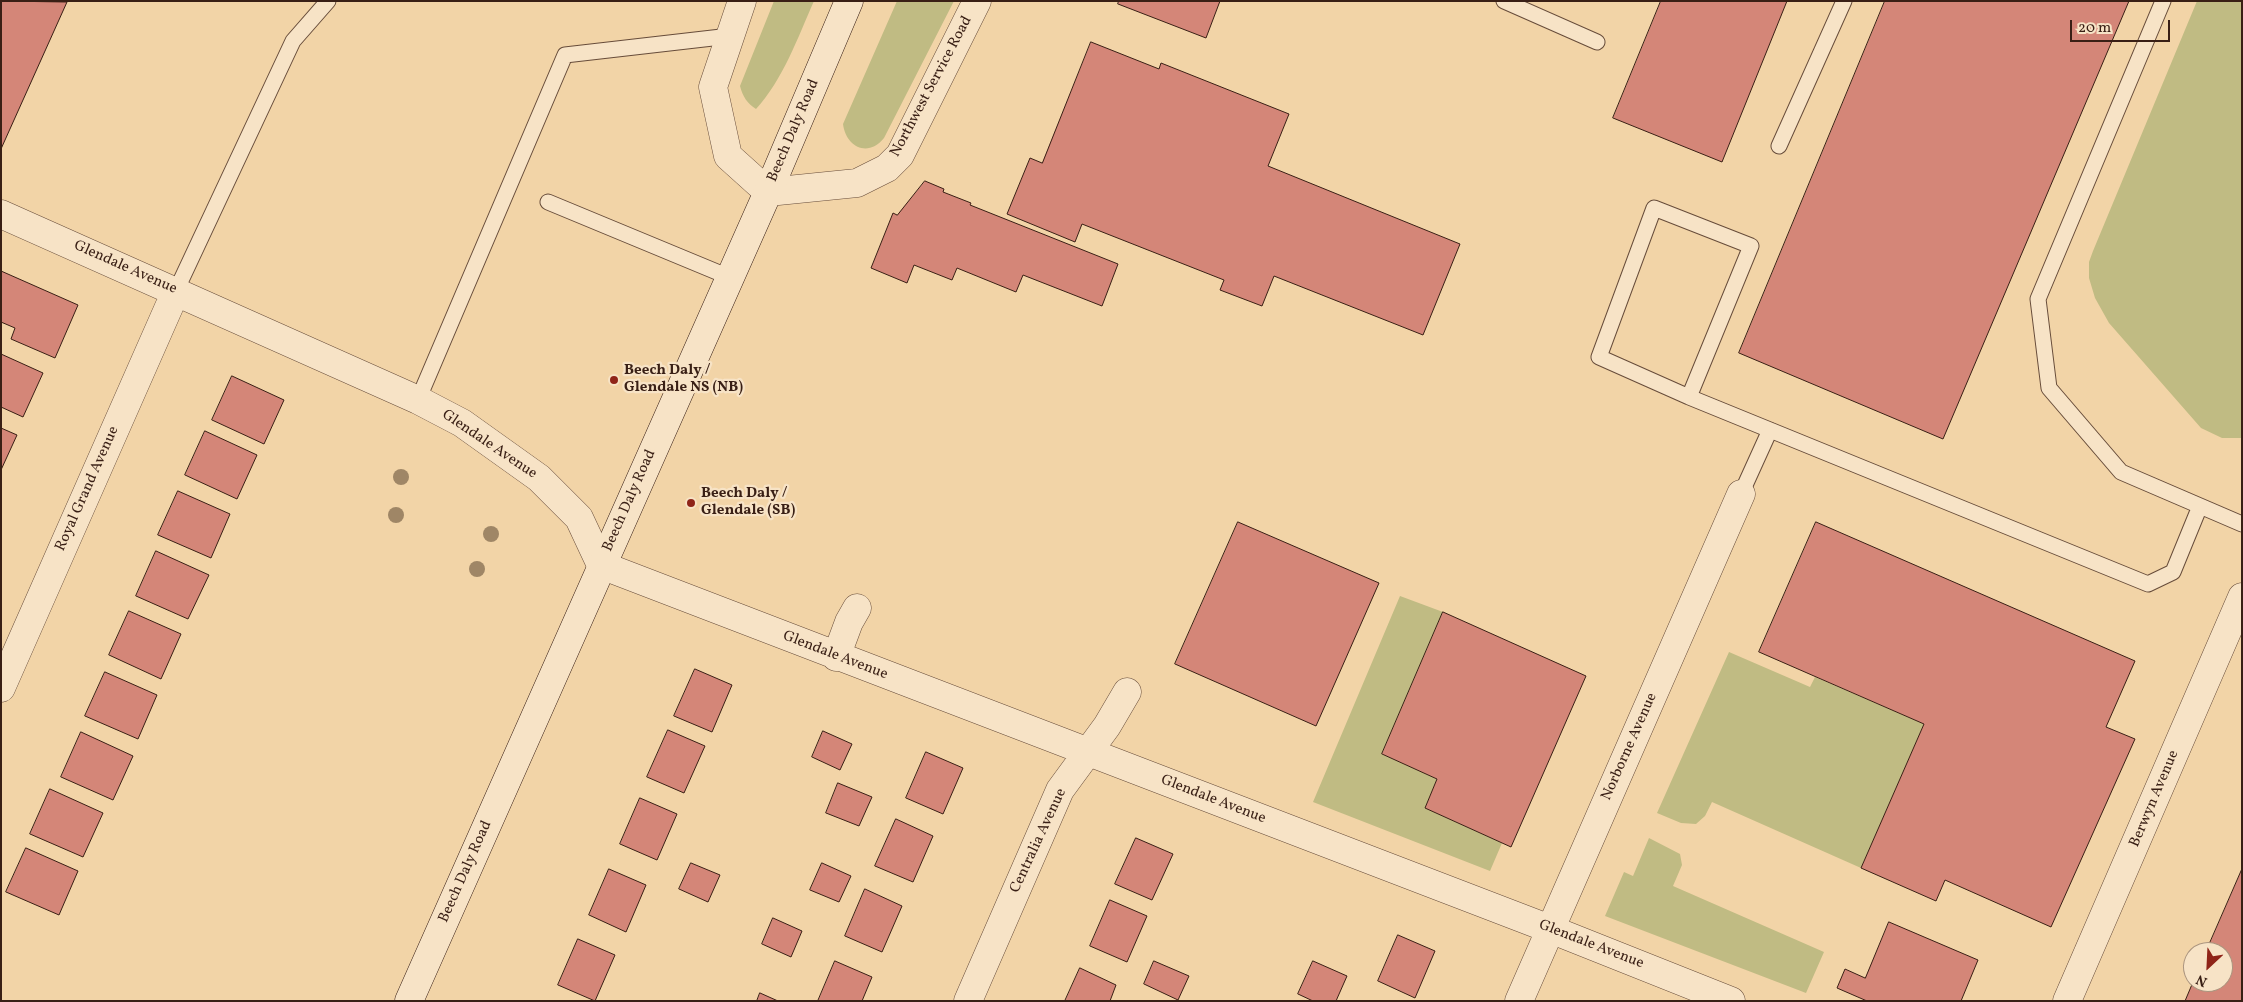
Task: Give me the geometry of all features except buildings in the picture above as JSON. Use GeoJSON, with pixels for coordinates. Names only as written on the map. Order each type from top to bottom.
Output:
{"type":"FeatureCollection","features":[{"type":"Feature","properties":{"kind":"street"},"geometry":{"type":"LineString","coordinates":[[742,1],[714,87],[728,156],[768,192]]}},
{"type":"Feature","properties":{"kind":"street","name":"Beech Daly Road"},"geometry":{"type":"LineString","coordinates":[[409,1001],[768,192],[849,1]]}},
{"type":"Feature","properties":{"kind":"street","name":"Northwest Service Road"},"geometry":{"type":"LineString","coordinates":[[768,192],[858,183],[888,168],[900,155],[977,1]]}},
{"type":"Feature","properties":{"kind":"street","name":"Glendale Avenue"},"geometry":{"type":"LineString","coordinates":[[1,214],[418,400],[462,423],[539,478],[579,518],[601,565],[1550,929],[1731,1001]]}},
{"type":"Feature","properties":{"kind":"street","name":"Royal Grand Avenue"},"geometry":{"type":"LineString","coordinates":[[1,688],[176,291]]}},
{"type":"Feature","properties":{"kind":"street","name":"Norborne Avenue"},"geometry":{"type":"LineString","coordinates":[[1519,1001],[1741,494]]}},
{"type":"Feature","properties":{"kind":"street","name":"Berwyn Avenue"},"geometry":{"type":"LineString","coordinates":[[2068,1001],[2242,597]]}},
{"type":"Feature","properties":{"kind":"street"},"geometry":{"type":"LineString","coordinates":[[836,656],[848,622],[857,608]]}},
{"type":"Feature","properties":{"kind":"street","name":"Centralia Avenue"},"geometry":{"type":"LineString","coordinates":[[968,1001],[1060,790],[1086,752],[1107,726],[1127,692]]}},
{"type":"Feature","properties":{"kind":"lane"},"geometry":{"type":"LineString","coordinates":[[176,291],[293,41],[328,1]]}},
{"type":"Feature","properties":{"kind":"lane"},"geometry":{"type":"LineString","coordinates":[[1504,1],[1597,42]]}},
{"type":"Feature","properties":{"kind":"lane"},"geometry":{"type":"LineString","coordinates":[[1779,146],[1844,1]]}},
{"type":"Feature","properties":{"kind":"lane"},"geometry":{"type":"LineString","coordinates":[[2163,1],[2038,299],[2049,388],[2121,472],[2242,524]]}},
{"type":"Feature","properties":{"kind":"lane"},"geometry":{"type":"LineString","coordinates":[[418,400],[565,55],[730,36]]}},
{"type":"Feature","properties":{"kind":"lane"},"geometry":{"type":"LineString","coordinates":[[548,202],[729,277]]}},
{"type":"Feature","properties":{"kind":"lane"},"geometry":{"type":"LineString","coordinates":[[1689,397],[1751,246],[1654,208],[1599,357],[1689,397],[2148,584],[2173,572],[2200,506]]}},
{"type":"Feature","properties":{"kind":"lane"},"geometry":{"type":"LineString","coordinates":[[1741,494],[1770,430]]}},
{"type":"Feature","properties":{"kind":"shaded area"},"geometry":{"type":"Polygon","coordinates":[[[774,1],[814,1],[782,72],[766,98],[756,109],[746,99],[740,86],[774,1]]]}},
{"type":"Feature","properties":{"kind":"shaded area"},"geometry":{"type":"Polygon","coordinates":[[[897,1],[954,1],[884,138],[878,144],[871,147],[859,147],[848,139],[843,124],[897,1]]]}},
{"type":"Feature","properties":{"kind":"shaded area"},"geometry":{"type":"Polygon","coordinates":[[[2197,1],[2242,1],[2242,438],[2222,438],[2201,428],[2109,323],[2095,298],[2089,278],[2089,262],[2093,251],[2197,1]]]}},
{"type":"Feature","properties":{"kind":"shaded area"},"geometry":{"type":"Polygon","coordinates":[[[1400,596],[1443,612],[1382,754],[1437,779],[1425,808],[1502,843],[1490,871],[1313,802],[1400,596]]]}},
{"type":"Feature","properties":{"kind":"shaded area"},"geometry":{"type":"Polygon","coordinates":[[[1729,652],[1810,687],[1815,677],[1924,724],[1861,868],[1712,802],[1705,816],[1696,824],[1681,823],[1657,813],[1729,652]]]}},
{"type":"Feature","properties":{"kind":"shaded area"},"geometry":{"type":"Polygon","coordinates":[[[1649,838],[1680,854],[1682,865],[1673,886],[1824,952],[1806,993],[1605,916],[1624,872],[1633,876],[1649,838]]]}},
{"type":"Feature","properties":{"kind":"place","name":"Beech Daly / Glendale NS (NB)"},"geometry":{"type":"Point","coordinates":[614,380]}},
{"type":"Feature","properties":{"kind":"place","name":"Beech Daly / Glendale (SB)"},"geometry":{"type":"Point","coordinates":[691,503]}}]}
